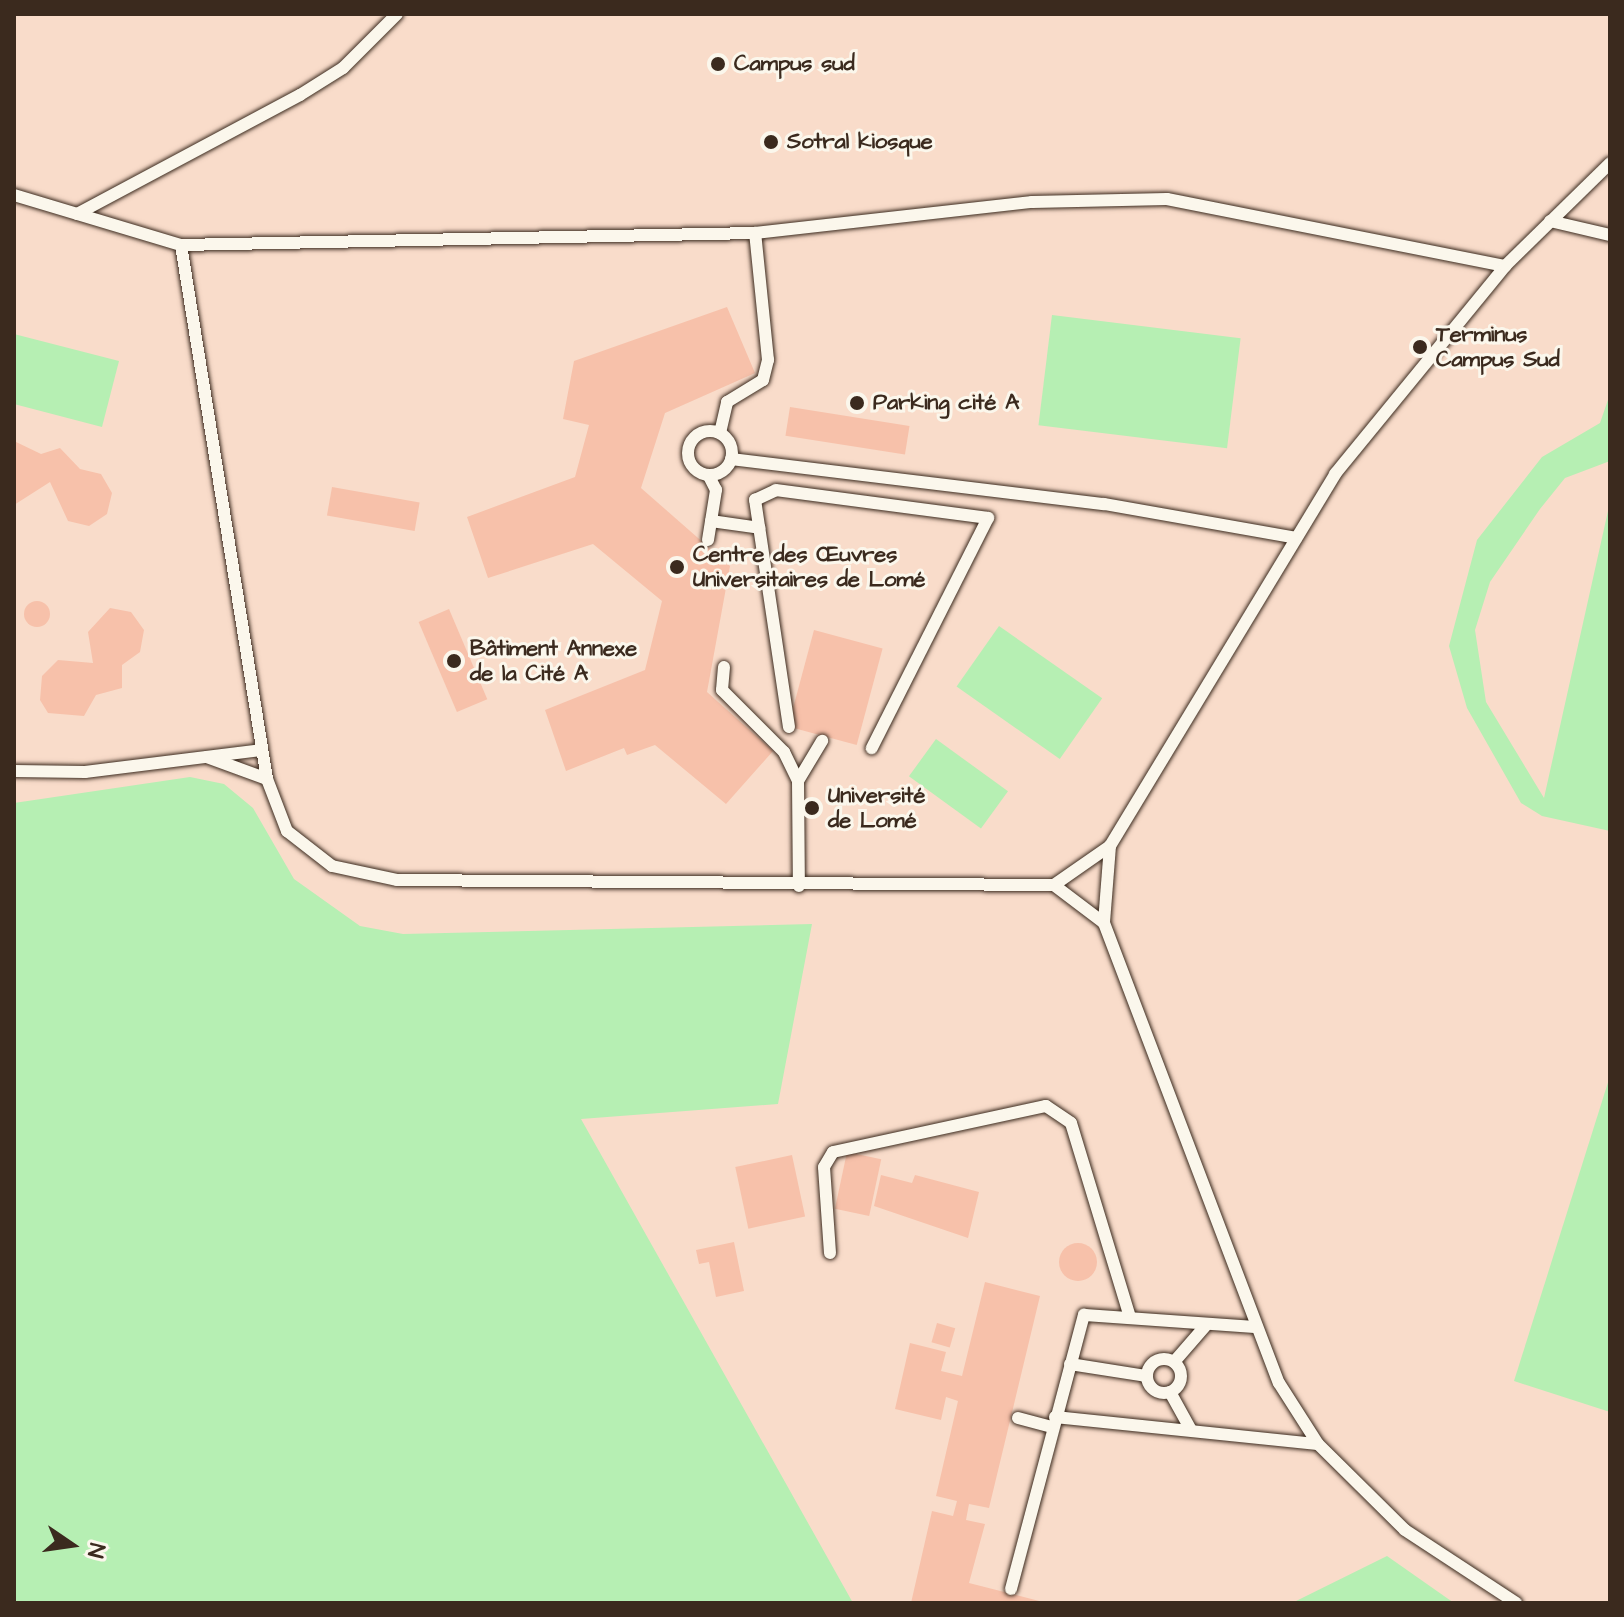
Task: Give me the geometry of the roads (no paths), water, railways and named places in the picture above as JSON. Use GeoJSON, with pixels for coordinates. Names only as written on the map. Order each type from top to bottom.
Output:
{"type":"FeatureCollection","features":[{"type":"Feature","properties":{"kind":"lane"},"geometry":{"type":"LineString","coordinates":[[77,214],[311,88],[397,14]]}},
{"type":"Feature","properties":{"kind":"lane"},"geometry":{"type":"LineString","coordinates":[[181,245],[218,442],[267,779],[287,831],[332,866],[397,880],[799,886],[1054,885],[1110,846],[1335,474],[1505,266],[1610,163]]}},
{"type":"Feature","properties":{"kind":"lane"},"geometry":{"type":"LineString","coordinates":[[14,195],[181,245],[755,233],[1032,202],[1167,199],[1505,266]]}},
{"type":"Feature","properties":{"kind":"lane"},"geometry":{"type":"LineString","coordinates":[[1550,221],[1610,235]]}},
{"type":"Feature","properties":{"kind":"lane"},"geometry":{"type":"LineString","coordinates":[[731,459],[720,433],[727,402],[763,380],[768,360],[755,233]]}},
{"type":"Feature","properties":{"kind":"lane"},"geometry":{"type":"LineString","coordinates":[[709,476],[692,467],[688,448],[701,433],[720,433]]}},
{"type":"Feature","properties":{"kind":"lane"},"geometry":{"type":"LineString","coordinates":[[709,476],[731,459],[1104,504],[1296,538]]}},
{"type":"Feature","properties":{"kind":"lane"},"geometry":{"type":"LineString","coordinates":[[708,540],[711,521],[709,476]]}},
{"type":"Feature","properties":{"kind":"lane"},"geometry":{"type":"LineString","coordinates":[[789,727],[755,500],[776,490],[988,518],[872,748]]}},
{"type":"Feature","properties":{"kind":"lane"},"geometry":{"type":"LineString","coordinates":[[711,521],[760,528]]}},
{"type":"Feature","properties":{"kind":"lane"},"geometry":{"type":"LineString","coordinates":[[724,667],[722,690],[784,752],[798,781],[799,886]]}},
{"type":"Feature","properties":{"kind":"lane"},"geometry":{"type":"LineString","coordinates":[[798,781],[822,741]]}},
{"type":"Feature","properties":{"kind":"lane"},"geometry":{"type":"LineString","coordinates":[[14,771],[85,772],[261,750]]}},
{"type":"Feature","properties":{"kind":"lane"},"geometry":{"type":"LineString","coordinates":[[204,756],[267,779]]}},
{"type":"Feature","properties":{"kind":"lane"},"geometry":{"type":"LineString","coordinates":[[1110,846],[1104,923],[1279,1383],[1318,1444],[1405,1530],[1516,1603]]}},
{"type":"Feature","properties":{"kind":"lane"},"geometry":{"type":"LineString","coordinates":[[1054,885],[1104,923]]}},
{"type":"Feature","properties":{"kind":"lane"},"geometry":{"type":"LineString","coordinates":[[830,1253],[824,1167],[833,1152],[1046,1106],[1071,1123],[1130,1317]]}},
{"type":"Feature","properties":{"kind":"lane"},"geometry":{"type":"LineString","coordinates":[[1011,1589],[1054,1422],[1087,1313],[1256,1327]]}},
{"type":"Feature","properties":{"kind":"lane"},"geometry":{"type":"LineString","coordinates":[[1174,1362],[1207,1324]]}},
{"type":"Feature","properties":{"kind":"lane"},"geometry":{"type":"LineString","coordinates":[[1147,1376],[1159,1360],[1174,1362]]}},
{"type":"Feature","properties":{"kind":"lane"},"geometry":{"type":"LineString","coordinates":[[1170,1392],[1181,1376],[1174,1362]]}},
{"type":"Feature","properties":{"kind":"lane"},"geometry":{"type":"LineString","coordinates":[[1070,1364],[1147,1376],[1158,1392],[1170,1392]]}},
{"type":"Feature","properties":{"kind":"lane"},"geometry":{"type":"LineString","coordinates":[[1170,1392],[1191,1430]]}},
{"type":"Feature","properties":{"kind":"lane"},"geometry":{"type":"LineString","coordinates":[[1018,1418],[1191,1430],[1318,1444]]}},
{"type":"Feature","properties":{"kind":"place","name":"Campus sud"},"geometry":{"type":"Point","coordinates":[718,64]}},
{"type":"Feature","properties":{"kind":"place","name":"Sotral kiosque"},"geometry":{"type":"Point","coordinates":[771,142]}},
{"type":"Feature","properties":{"kind":"place","name":"Terminus Campus Sud"},"geometry":{"type":"Point","coordinates":[1420,347]}},
{"type":"Feature","properties":{"kind":"place","name":"Parking cité A"},"geometry":{"type":"Point","coordinates":[857,403]}},
{"type":"Feature","properties":{"kind":"place","name":"Centre des Œuvres Universitaires de Lomé"},"geometry":{"type":"Point","coordinates":[677,567]}},
{"type":"Feature","properties":{"kind":"place","name":"Bâtiment Annexe de la Cité A"},"geometry":{"type":"Point","coordinates":[454,661]}},
{"type":"Feature","properties":{"kind":"place","name":"Université de Lomé"},"geometry":{"type":"Point","coordinates":[812,808]}}]}
